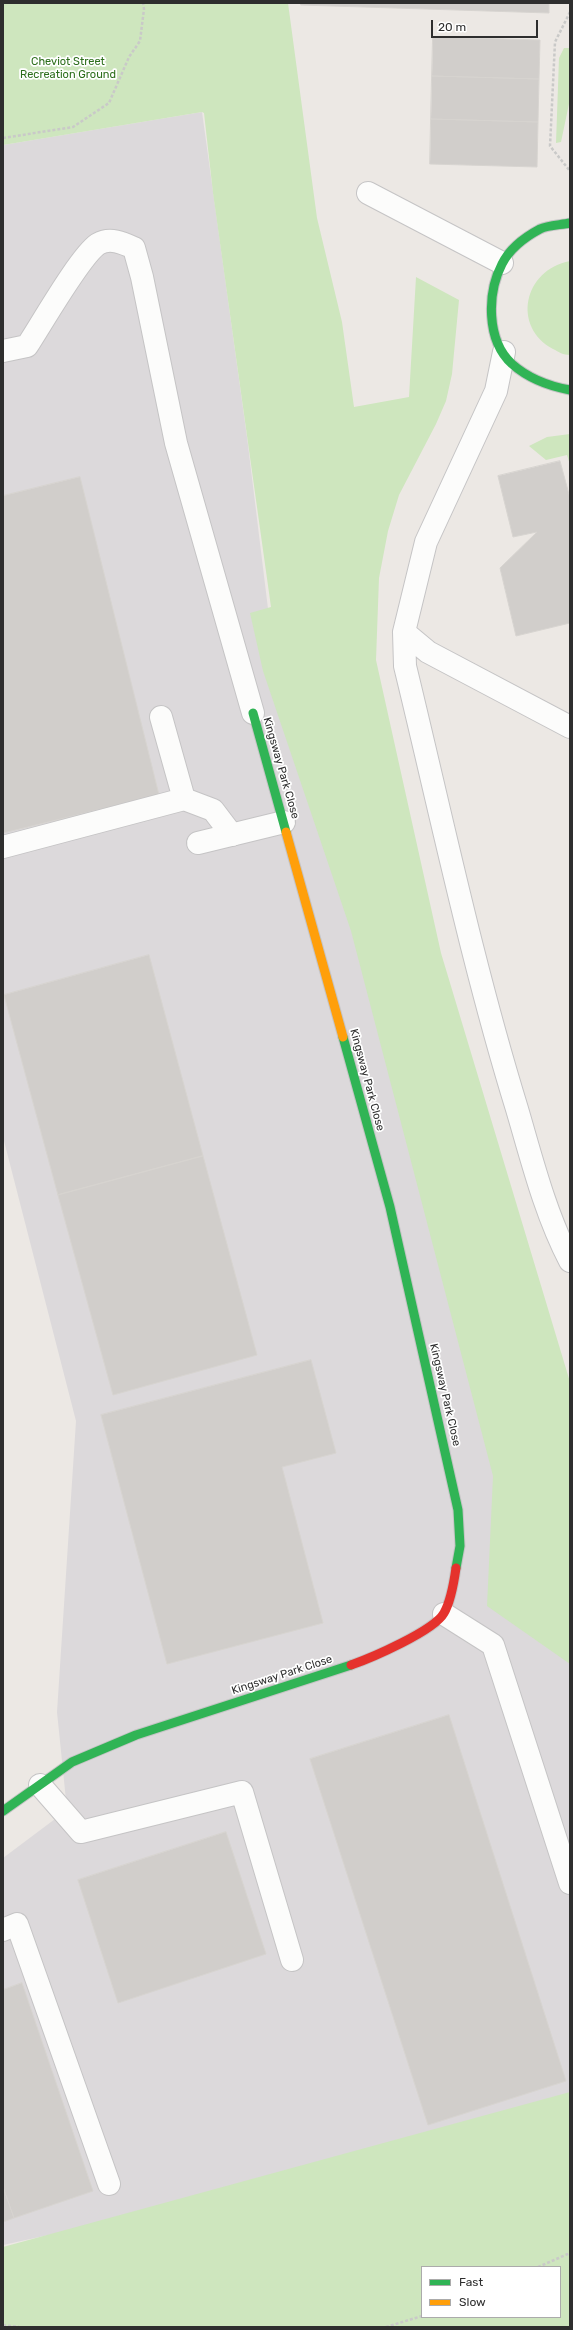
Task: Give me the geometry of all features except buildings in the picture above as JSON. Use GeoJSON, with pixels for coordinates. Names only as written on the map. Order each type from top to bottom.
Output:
{"type":"FeatureCollection","features":[{"type":"Feature","properties":{"kind":"street"},"geometry":{"type":"LineString","coordinates":[[368,193],[502,263]]}},
{"type":"Feature","properties":{"kind":"street"},"geometry":{"type":"LineString","coordinates":[[570,223],[552,225],[536,231],[517,245],[502,263],[494,280],[490,298],[491,317],[495,335],[504,352],[517,368],[533,380],[552,387],[570,390]]}},
{"type":"Feature","properties":{"kind":"street"},"geometry":{"type":"LineString","coordinates":[[3,352],[27,346],[81,264],[99,244],[117,241],[134,248],[142,277],[176,443],[253,713]]}},
{"type":"Feature","properties":{"kind":"street"},"geometry":{"type":"LineString","coordinates":[[504,352],[496,391],[426,542],[404,632],[405,666],[494,1036],[556,1235],[570,1261]]}},
{"type":"Feature","properties":{"kind":"street"},"geometry":{"type":"LineString","coordinates":[[404,632],[428,652],[570,728]]}},
{"type":"Feature","properties":{"kind":"street","name":"Kingsway Park Close"},"geometry":{"type":"LineString","coordinates":[[3,1811],[72,1762],[136,1735],[371,1658],[417,1635],[444,1614],[454,1580],[460,1546],[458,1510],[390,1206],[253,713]]}},
{"type":"Feature","properties":{"kind":"street"},"geometry":{"type":"LineString","coordinates":[[161,717],[184,799]]}},
{"type":"Feature","properties":{"kind":"street"},"geometry":{"type":"LineString","coordinates":[[3,847],[184,799],[213,810],[232,835]]}},
{"type":"Feature","properties":{"kind":"street"},"geometry":{"type":"LineString","coordinates":[[198,843],[284,822]]}},
{"type":"Feature","properties":{"kind":"street"},"geometry":{"type":"LineString","coordinates":[[444,1614],[493,1645],[570,1883]]}},
{"type":"Feature","properties":{"kind":"street"},"geometry":{"type":"LineString","coordinates":[[40,1784],[81,1832],[242,1792],[292,1960]]}},
{"type":"Feature","properties":{"kind":"street"},"geometry":{"type":"LineString","coordinates":[[3,1930],[17,1924],[108,2184]]}},
{"type":"Feature","properties":{"kind":"path"},"geometry":{"type":"LineString","coordinates":[[3,138],[74,127],[109,103],[129,58],[140,41],[144,9],[143,3]]}},
{"type":"Feature","properties":{"kind":"path"},"geometry":{"type":"LineString","coordinates":[[570,12],[555,42],[550,146],[570,170]]}},
{"type":"Feature","properties":{"kind":"path"},"geometry":{"type":"LineString","coordinates":[[540,2266],[570,2253]]}},
{"type":"Feature","properties":{"kind":"path"},"geometry":{"type":"LineString","coordinates":[[386,2327],[421,2316]]}},
{"type":"Feature","properties":{"kind":"path"},"geometry":{"type":"LineString","coordinates":[[3,2325],[19,2327]]}},
{"type":"Feature","properties":{"kind":"shaded area"},"geometry":{"type":"Polygon","coordinates":[[[202,112],[247,437],[281,715],[411,1101],[570,1638],[570,2099],[140,2215],[3,2245],[3,1858],[67,1810],[57,1712],[76,1421],[3,1137],[3,145],[202,112]]]}},
{"type":"Feature","properties":{"kind":"green space","name":"Cheviot Street Recreation Ground"},"geometry":{"type":"Polygon","coordinates":[[[3,3],[288,3],[317,218],[342,322],[354,407],[409,397],[416,277],[459,300],[452,374],[446,401],[436,424],[399,495],[388,531],[379,578],[376,660],[441,953],[570,1382],[570,1664],[487,1606],[493,1476],[351,931],[263,671],[250,613],[271,607],[213,193],[204,113],[202,112],[3,145],[3,3]]]}},
{"type":"Feature","properties":{"kind":"green space"},"geometry":{"type":"Polygon","coordinates":[[[564,48],[570,48],[570,99],[561,142],[556,143],[559,58],[564,48]]]}},
{"type":"Feature","properties":{"kind":"green space"},"geometry":{"type":"Polygon","coordinates":[[[570,261],[570,355],[563,354],[553,349],[540,339],[532,327],[528,314],[528,300],[533,287],[542,275],[554,266],[570,261]]]}},
{"type":"Feature","properties":{"kind":"green space"},"geometry":{"type":"Polygon","coordinates":[[[570,434],[570,465],[567,455],[546,460],[529,446],[547,437],[570,434]]]}},
{"type":"Feature","properties":{"kind":"green space"},"geometry":{"type":"Polygon","coordinates":[[[570,2092],[570,2327],[3,2327],[3,2247],[570,2092]]]}},
{"type":"Feature","properties":{"kind":"traffic: fast"},"geometry":{"type":"LineString","coordinates":[[570,223],[540,229],[523,239],[509,253],[505,258],[497,276],[492,302],[493,329],[503,354],[518,369],[532,378],[570,390]]}},
{"type":"Feature","properties":{"kind":"traffic: fast"},"geometry":{"type":"LineString","coordinates":[[253,713],[286,832]]}},
{"type":"Feature","properties":{"kind":"traffic: fast"},"geometry":{"type":"LineString","coordinates":[[343,1037],[390,1207],[458,1510],[460,1546],[456,1568]]}},
{"type":"Feature","properties":{"kind":"traffic: fast"},"geometry":{"type":"LineString","coordinates":[[3,1811],[72,1762],[136,1735],[351,1665]]}},
{"type":"Feature","properties":{"kind":"traffic: slow"},"geometry":{"type":"LineString","coordinates":[[286,832],[343,1037]]}},
{"type":"Feature","properties":{"kind":"traffic: jam"},"geometry":{"type":"LineString","coordinates":[[351,1665],[415,1636],[438,1620],[444,1613],[449,1603],[456,1568]]}}]}
